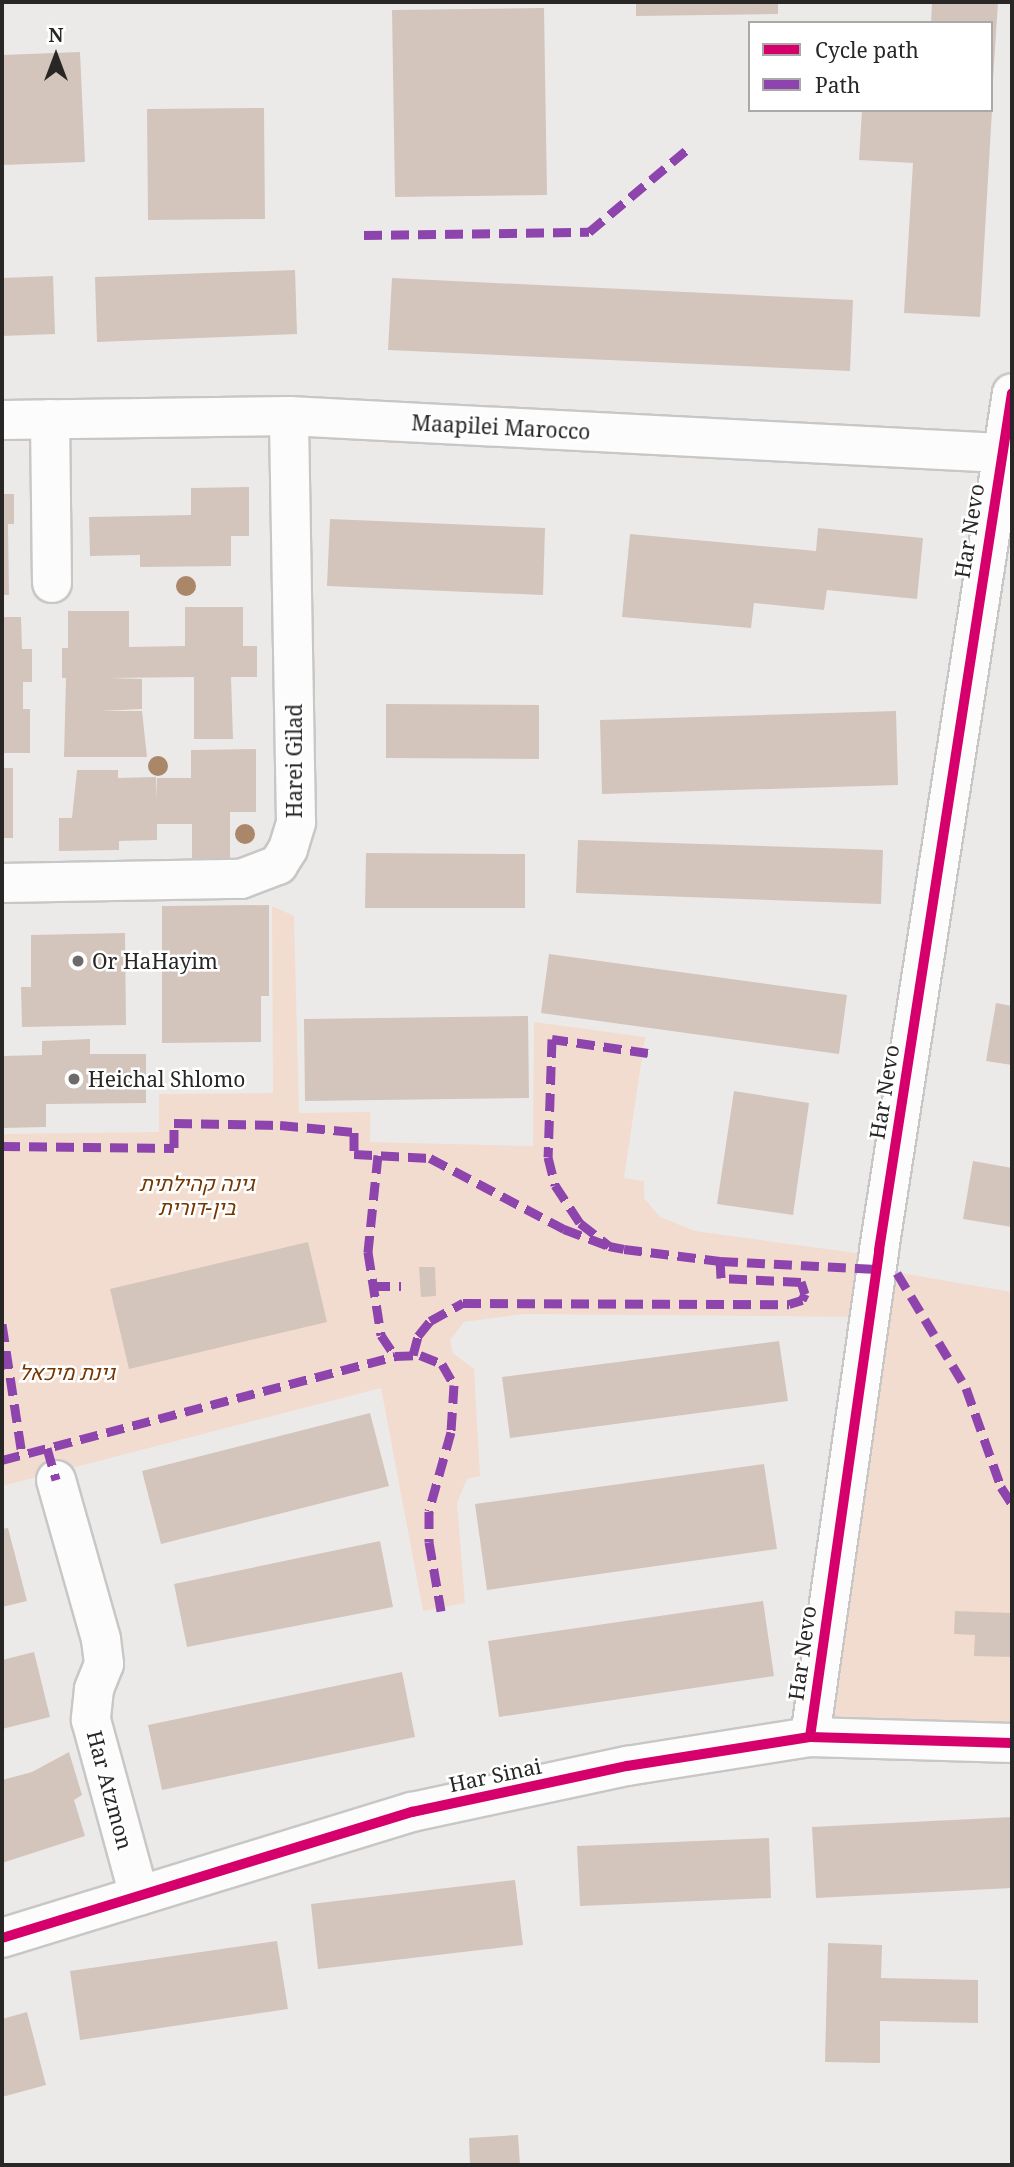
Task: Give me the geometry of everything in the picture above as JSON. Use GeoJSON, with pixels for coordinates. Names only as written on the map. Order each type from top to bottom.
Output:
{"type":"FeatureCollection","features":[{"type":"Feature","properties":{"kind":"street","name":"Har Nevo"},"geometry":{"type":"LineString","coordinates":[[810,1737],[1000,453],[1012,393]]}},
{"type":"Feature","properties":{"kind":"street","name":"Maapilei Marocco"},"geometry":{"type":"LineString","coordinates":[[2,420],[289,416],[1000,453]]}},
{"type":"Feature","properties":{"kind":"street","name":"Harei Gilad"},"geometry":{"type":"LineString","coordinates":[[2,883],[241,879],[278,865],[288,849],[296,822],[289,416]]}},
{"type":"Feature","properties":{"kind":"street"},"geometry":{"type":"LineString","coordinates":[[50,419],[52,583]]}},
{"type":"Feature","properties":{"kind":"street","name":"Har Atzmon"},"geometry":{"type":"LineString","coordinates":[[56,1480],[101,1639],[104,1664],[94,1689],[91,1720],[139,1896]]}},
{"type":"Feature","properties":{"kind":"street","name":"Har Sinai"},"geometry":{"type":"LineString","coordinates":[[2,1938],[412,1812],[627,1766],[810,1737],[1012,1743]]}},
{"type":"Feature","properties":{"kind":"green space"},"geometry":{"type":"Polygon","coordinates":[[[272,906],[294,916],[299,1113],[370,1112],[370,1142],[533,1146],[534,1022],[645,1037],[624,1178],[644,1181],[644,1198],[660,1217],[695,1231],[878,1256],[877,1269],[1012,1292],[1012,1743],[810,1737],[869,1317],[523,1314],[464,1322],[450,1340],[453,1353],[474,1369],[480,1476],[467,1479],[457,1503],[465,1603],[423,1611],[381,1388],[2,1486],[2,1134],[159,1132],[159,1094],[273,1093],[272,906]]]}},
{"type":"Feature","properties":{"kind":"building"},"geometry":{"type":"Polygon","coordinates":[[[636,2],[778,2],[778,14],[636,16],[636,2]]]}},
{"type":"Feature","properties":{"kind":"building"},"geometry":{"type":"Polygon","coordinates":[[[932,2],[998,2],[993,80],[993,21],[931,21],[932,2]]]}},
{"type":"Feature","properties":{"kind":"building"},"geometry":{"type":"Polygon","coordinates":[[[544,8],[547,195],[395,197],[392,10],[544,8]]]}},
{"type":"Feature","properties":{"kind":"building"},"geometry":{"type":"Polygon","coordinates":[[[80,52],[85,162],[2,165],[2,55],[80,52]]]}},
{"type":"Feature","properties":{"kind":"building"},"geometry":{"type":"Polygon","coordinates":[[[264,108],[265,219],[148,220],[147,109],[264,108]]]}},
{"type":"Feature","properties":{"kind":"building"},"geometry":{"type":"Polygon","coordinates":[[[862,112],[992,112],[980,317],[904,313],[913,163],[859,160],[862,112]]]}},
{"type":"Feature","properties":{"kind":"building"},"geometry":{"type":"Polygon","coordinates":[[[295,270],[297,334],[97,342],[95,277],[295,270]]]}},
{"type":"Feature","properties":{"kind":"building"},"geometry":{"type":"Polygon","coordinates":[[[53,276],[55,334],[2,336],[2,278],[53,276]]]}},
{"type":"Feature","properties":{"kind":"building"},"geometry":{"type":"Polygon","coordinates":[[[392,278],[853,300],[850,371],[388,350],[392,278]]]}},
{"type":"Feature","properties":{"kind":"building"},"geometry":{"type":"Polygon","coordinates":[[[249,487],[249,536],[231,536],[231,566],[140,567],[140,555],[90,556],[89,517],[191,515],[191,488],[249,487]]]}},
{"type":"Feature","properties":{"kind":"building"},"geometry":{"type":"Polygon","coordinates":[[[2,494],[14,494],[14,524],[8,524],[9,595],[2,595],[2,494]]]}},
{"type":"Feature","properties":{"kind":"building"},"geometry":{"type":"Polygon","coordinates":[[[330,519],[545,528],[543,595],[327,586],[330,519]]]}},
{"type":"Feature","properties":{"kind":"building"},"geometry":{"type":"Polygon","coordinates":[[[818,528],[923,538],[917,599],[827,590],[824,610],[754,603],[751,628],[622,617],[630,534],[816,551],[818,528]]]}},
{"type":"Feature","properties":{"kind":"building"},"geometry":{"type":"Polygon","coordinates":[[[185,607],[243,607],[243,646],[257,646],[257,677],[231,677],[233,739],[194,739],[194,677],[109,678],[142,679],[142,709],[101,711],[142,711],[147,757],[64,757],[66,678],[62,678],[62,648],[68,648],[68,611],[129,611],[129,647],[185,646],[185,607]]]}},
{"type":"Feature","properties":{"kind":"building"},"geometry":{"type":"Polygon","coordinates":[[[2,617],[21,617],[22,649],[32,649],[32,682],[23,682],[23,709],[30,709],[30,753],[2,753],[2,617]]]}},
{"type":"Feature","properties":{"kind":"building"},"geometry":{"type":"Polygon","coordinates":[[[386,704],[539,705],[539,759],[386,758],[386,704]]]}},
{"type":"Feature","properties":{"kind":"building"},"geometry":{"type":"Polygon","coordinates":[[[896,711],[898,785],[602,794],[600,720],[896,711]]]}},
{"type":"Feature","properties":{"kind":"building"},"geometry":{"type":"Polygon","coordinates":[[[256,749],[256,812],[230,812],[230,858],[192,858],[192,824],[157,824],[157,840],[119,841],[119,850],[59,851],[59,818],[72,818],[77,770],[118,770],[118,778],[156,777],[157,800],[157,778],[191,778],[191,750],[256,749]]]}},
{"type":"Feature","properties":{"kind":"building"},"geometry":{"type":"Polygon","coordinates":[[[2,768],[13,768],[13,838],[2,838],[2,768]]]}},
{"type":"Feature","properties":{"kind":"building"},"geometry":{"type":"Polygon","coordinates":[[[578,840],[883,850],[881,904],[576,893],[578,840]]]}},
{"type":"Feature","properties":{"kind":"building"},"geometry":{"type":"Polygon","coordinates":[[[366,853],[525,854],[525,908],[365,908],[366,853]]]}},
{"type":"Feature","properties":{"kind":"building"},"geometry":{"type":"Polygon","coordinates":[[[269,905],[269,996],[261,996],[261,1042],[162,1043],[162,906],[269,905]]]}},
{"type":"Feature","properties":{"kind":"building","name":"Or HaHayim"},"geometry":{"type":"Polygon","coordinates":[[[125,933],[126,1025],[22,1027],[21,987],[31,987],[31,935],[125,933]]]}},
{"type":"Feature","properties":{"kind":"building"},"geometry":{"type":"Polygon","coordinates":[[[549,954],[847,995],[839,1054],[541,1013],[549,954]]]}},
{"type":"Feature","properties":{"kind":"building"},"geometry":{"type":"Polygon","coordinates":[[[996,1003],[1012,1006],[1012,1065],[986,1061],[996,1003]]]}},
{"type":"Feature","properties":{"kind":"building"},"geometry":{"type":"Polygon","coordinates":[[[528,1016],[529,1098],[305,1101],[304,1019],[528,1016]]]}},
{"type":"Feature","properties":{"kind":"building","name":"Heichal Shlomo"},"geometry":{"type":"Polygon","coordinates":[[[90,1039],[90,1054],[146,1054],[146,1103],[46,1104],[46,1127],[2,1128],[2,1056],[42,1055],[42,1041],[90,1039]]]}},
{"type":"Feature","properties":{"kind":"building"},"geometry":{"type":"Polygon","coordinates":[[[734,1091],[809,1103],[793,1215],[717,1204],[734,1091]]]}},
{"type":"Feature","properties":{"kind":"building"},"geometry":{"type":"Polygon","coordinates":[[[973,1161],[1012,1168],[1012,1227],[963,1219],[973,1161]]]}},
{"type":"Feature","properties":{"kind":"building"},"geometry":{"type":"Polygon","coordinates":[[[308,1242],[327,1322],[129,1369],[110,1289],[308,1242]]]}},
{"type":"Feature","properties":{"kind":"building"},"geometry":{"type":"Polygon","coordinates":[[[419,1267],[435,1267],[436,1296],[421,1297],[419,1267]]]}},
{"type":"Feature","properties":{"kind":"building"},"geometry":{"type":"Polygon","coordinates":[[[779,1341],[788,1401],[510,1438],[502,1377],[779,1341]]]}},
{"type":"Feature","properties":{"kind":"building"},"geometry":{"type":"Polygon","coordinates":[[[370,1413],[389,1486],[161,1544],[142,1471],[370,1413]]]}},
{"type":"Feature","properties":{"kind":"building"},"geometry":{"type":"Polygon","coordinates":[[[764,1464],[777,1549],[487,1590],[475,1504],[764,1464]]]}},
{"type":"Feature","properties":{"kind":"building"},"geometry":{"type":"Polygon","coordinates":[[[8,1528],[27,1601],[2,1607],[2,1529],[8,1528]]]}},
{"type":"Feature","properties":{"kind":"building"},"geometry":{"type":"Polygon","coordinates":[[[380,1541],[393,1607],[187,1647],[174,1584],[380,1541]]]}},
{"type":"Feature","properties":{"kind":"building"},"geometry":{"type":"Polygon","coordinates":[[[763,1601],[774,1676],[499,1717],[488,1641],[763,1601]]]}},
{"type":"Feature","properties":{"kind":"building"},"geometry":{"type":"Polygon","coordinates":[[[955,1611],[1012,1613],[1012,1657],[974,1656],[975,1635],[954,1634],[955,1611]]]}},
{"type":"Feature","properties":{"kind":"building"},"geometry":{"type":"Polygon","coordinates":[[[34,1652],[50,1717],[2,1729],[2,1660],[34,1652]]]}},
{"type":"Feature","properties":{"kind":"building"},"geometry":{"type":"Polygon","coordinates":[[[402,1672],[415,1737],[162,1790],[148,1725],[402,1672]]]}},
{"type":"Feature","properties":{"kind":"building"},"geometry":{"type":"Polygon","coordinates":[[[69,1752],[82,1795],[74,1800],[85,1836],[2,1863],[2,1780],[32,1772],[69,1752]]]}},
{"type":"Feature","properties":{"kind":"building"},"geometry":{"type":"Polygon","coordinates":[[[1012,1817],[1012,1888],[816,1898],[812,1827],[1012,1817]]]}},
{"type":"Feature","properties":{"kind":"building"},"geometry":{"type":"Polygon","coordinates":[[[769,1838],[771,1898],[580,1906],[577,1846],[769,1838]]]}},
{"type":"Feature","properties":{"kind":"building"},"geometry":{"type":"Polygon","coordinates":[[[515,1880],[523,1945],[318,1969],[311,1904],[515,1880]]]}},
{"type":"Feature","properties":{"kind":"building"},"geometry":{"type":"Polygon","coordinates":[[[277,1941],[288,2009],[80,2040],[70,1971],[277,1941]]]}},
{"type":"Feature","properties":{"kind":"building"},"geometry":{"type":"Polygon","coordinates":[[[828,1943],[882,1945],[881,1978],[978,1980],[978,2023],[880,2021],[880,2063],[825,2062],[828,1943]]]}},
{"type":"Feature","properties":{"kind":"building"},"geometry":{"type":"Polygon","coordinates":[[[27,2012],[46,2085],[2,2097],[2,2019],[27,2012]]]}},
{"type":"Feature","properties":{"kind":"building"},"geometry":{"type":"Polygon","coordinates":[[[518,2135],[520,2165],[470,2165],[469,2138],[518,2135]]]}},
{"type":"Feature","properties":{"kind":"marked path"},"geometry":{"type":"LineString","coordinates":[[364,235],[589,232],[691,146]]}},
{"type":"Feature","properties":{"kind":"marked path"},"geometry":{"type":"LineString","coordinates":[[648,1053],[552,1039],[548,1157],[555,1185],[580,1223],[609,1246],[624,1249],[720,1261],[877,1269]]}},
{"type":"Feature","properties":{"kind":"marked path"},"geometry":{"type":"LineString","coordinates":[[2,1146],[174,1148],[174,1123],[280,1125],[354,1132],[354,1154],[430,1158],[564,1229],[609,1246]]}},
{"type":"Feature","properties":{"kind":"marked path"},"geometry":{"type":"LineString","coordinates":[[378,1155],[368,1252],[381,1335],[395,1356]]}},
{"type":"Feature","properties":{"kind":"marked path"},"geometry":{"type":"LineString","coordinates":[[413,1355],[418,1336],[430,1321],[463,1303],[789,1304],[802,1300],[805,1294],[801,1282],[721,1278],[720,1261]]}},
{"type":"Feature","properties":{"kind":"marked path"},"geometry":{"type":"LineString","coordinates":[[897,1273],[966,1388],[1001,1487],[1012,1504]]}},
{"type":"Feature","properties":{"kind":"marked path"},"geometry":{"type":"LineString","coordinates":[[372,1286],[401,1286]]}},
{"type":"Feature","properties":{"kind":"marked path"},"geometry":{"type":"LineString","coordinates":[[2,1324],[22,1455]]}},
{"type":"Feature","properties":{"kind":"marked path"},"geometry":{"type":"LineString","coordinates":[[2,1460],[395,1356],[420,1355],[442,1364],[454,1385],[451,1432],[429,1511],[429,1542],[441,1611]]}},
{"type":"Feature","properties":{"kind":"marked path"},"geometry":{"type":"LineString","coordinates":[[47,1448],[56,1480]]}},
{"type":"Feature","properties":{"kind":"cycle path"},"geometry":{"type":"LineString","coordinates":[[810,1737],[879,1250],[1012,393]]}},
{"type":"Feature","properties":{"kind":"cycle path"},"geometry":{"type":"LineString","coordinates":[[2,1938],[412,1812],[627,1766],[810,1737],[1012,1743]]}},
{"type":"Feature","properties":{"kind":"place","name":"Or HaHayim"},"geometry":{"type":"Point","coordinates":[78,961]}},
{"type":"Feature","properties":{"kind":"place","name":"Heichal Shlomo"},"geometry":{"type":"Point","coordinates":[74,1079]}},
{"type":"Feature","properties":{"kind":"park label","name":"גינה קהילתית בין-דורית"},"geometry":{"type":"Point","coordinates":[197,1195]}},
{"type":"Feature","properties":{"kind":"park label","name":"גינת מיכאל"},"geometry":{"type":"Point","coordinates":[67,1372]}}]}
